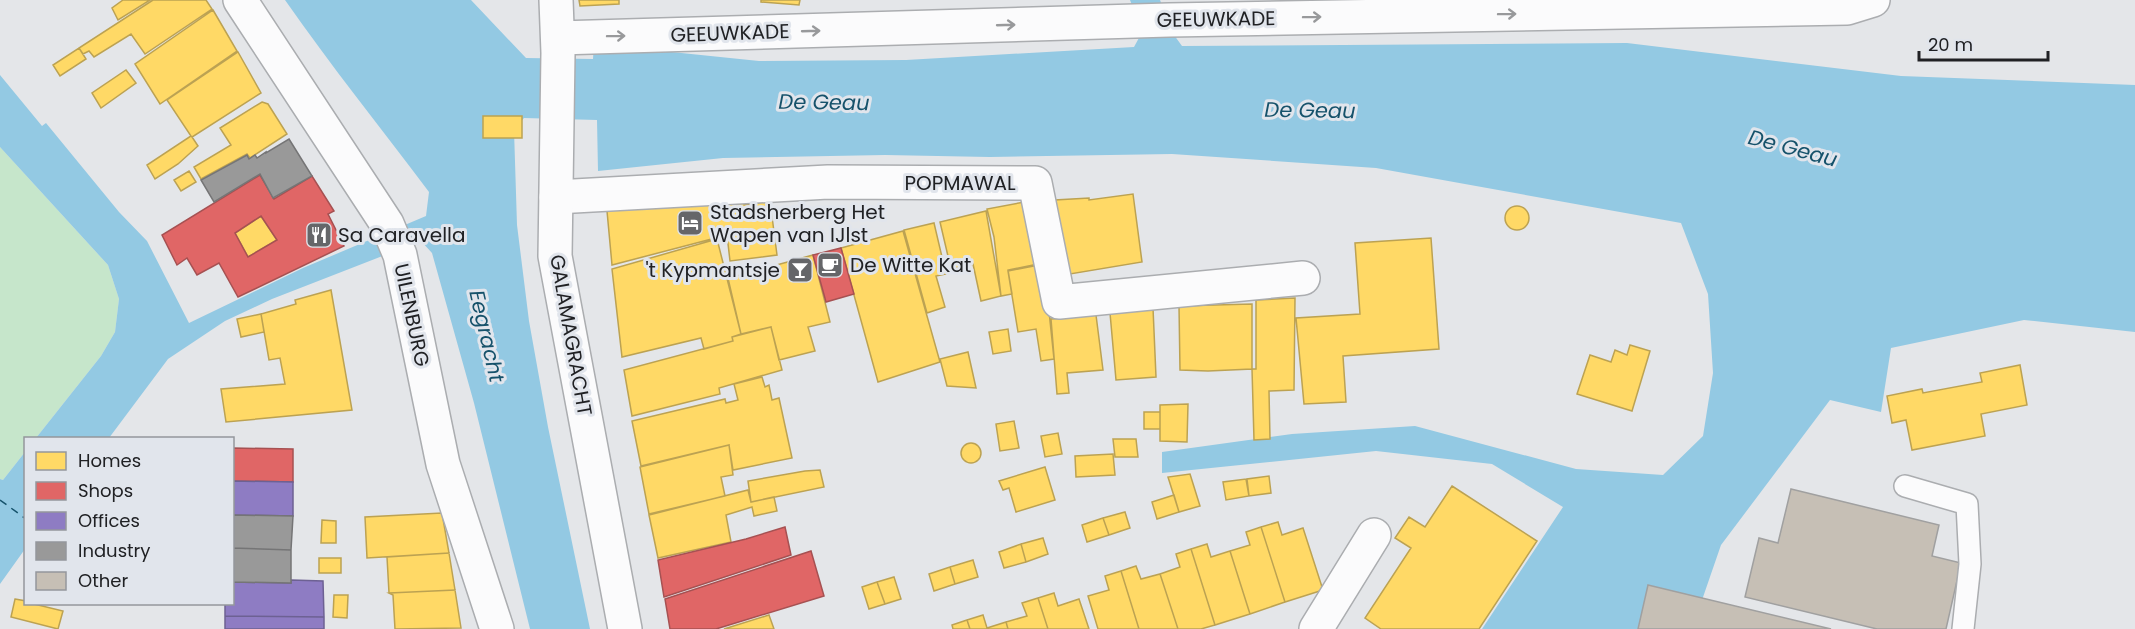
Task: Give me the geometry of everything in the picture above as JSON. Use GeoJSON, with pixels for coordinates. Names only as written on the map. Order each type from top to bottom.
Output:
{"type":"FeatureCollection","features":[{"type":"Feature","properties":{"kind":"street","name":"UILENBURG"},"geometry":{"type":"LineString","coordinates":[[240,0],[387,224],[400,255],[443,464],[497,629]]}},
{"type":"Feature","properties":{"kind":"street","name":"GALAMAGRACHT"},"geometry":{"type":"LineString","coordinates":[[556,0],[558,45],[555,256],[625,629]]}},
{"type":"Feature","properties":{"kind":"street","name":"GEEUWKADE"},"geometry":{"type":"LineString","coordinates":[[558,45],[1169,20],[1847,8],[1873,0]]}},
{"type":"Feature","properties":{"kind":"street","name":"POPMAWAL"},"geometry":{"type":"LineString","coordinates":[[556,197],[828,182],[1035,183],[1059,302],[1303,278]]}},
{"type":"Feature","properties":{"kind":"street"},"geometry":{"type":"LineString","coordinates":[[1316,629],[1374,535]]}},
{"type":"Feature","properties":{"kind":"lane"},"geometry":{"type":"LineString","coordinates":[[1905,486],[1968,504],[1970,564],[1963,629]]}},
{"type":"Feature","properties":{"kind":"green space"},"geometry":{"type":"Polygon","coordinates":[[[0,147],[108,265],[119,299],[115,332],[101,356],[37,437],[24,437],[24,453],[3,480],[0,479],[0,147]]]}},
{"type":"Feature","properties":{"kind":"water"},"geometry":{"type":"Polygon","coordinates":[[[285,0],[471,0],[526,58],[593,59],[594,44],[759,61],[906,60],[1134,47],[1140,36],[1144,35],[1130,0],[1160,0],[1174,35],[1182,46],[1627,43],[1901,76],[2135,85],[2135,332],[2024,320],[1891,348],[1881,412],[1830,400],[1721,545],[1692,629],[1482,629],[1563,507],[1492,464],[1376,451],[1162,473],[1162,452],[1292,434],[1415,426],[1576,469],[1663,475],[1703,436],[1713,373],[1708,294],[1681,223],[1376,168],[1172,154],[723,158],[598,171],[597,120],[524,118],[514,130],[517,225],[529,321],[548,427],[590,629],[530,629],[474,403],[432,253],[421,241],[272,299],[225,321],[168,359],[110,437],[37,437],[101,356],[115,332],[119,299],[108,265],[0,147],[0,75],[42,126],[46,123],[119,212],[147,241],[189,323],[303,268],[426,216],[429,192],[285,0]]]}},
{"type":"Feature","properties":{"kind":"water"},"geometry":{"type":"Polygon","coordinates":[[[24,453],[24,550],[0,584],[0,479],[3,480],[24,453]]]}},
{"type":"Feature","properties":{"kind":"building: Homes"},"geometry":{"type":"Polygon","coordinates":[[[123,0],[150,0],[118,20],[112,8],[123,0]]]}},
{"type":"Feature","properties":{"kind":"building: Homes"},"geometry":{"type":"Polygon","coordinates":[[[153,0],[206,0],[212,9],[145,54],[131,34],[94,57],[89,51],[83,54],[79,48],[153,0]]]}},
{"type":"Feature","properties":{"kind":"building: Homes"},"geometry":{"type":"Polygon","coordinates":[[[579,0],[619,0],[619,4],[580,6],[579,0]]]}},
{"type":"Feature","properties":{"kind":"building: Homes"},"geometry":{"type":"Polygon","coordinates":[[[761,0],[800,0],[799,5],[761,2],[761,0]]]}},
{"type":"Feature","properties":{"kind":"building: Homes"},"geometry":{"type":"Polygon","coordinates":[[[213,10],[237,51],[160,104],[135,64],[213,10]]]}},
{"type":"Feature","properties":{"kind":"building: Homes"},"geometry":{"type":"Polygon","coordinates":[[[79,48],[86,59],[60,76],[53,65],[79,48]]]}},
{"type":"Feature","properties":{"kind":"building: Homes"},"geometry":{"type":"Polygon","coordinates":[[[238,52],[261,93],[192,137],[198,146],[178,164],[155,179],[147,165],[191,136],[167,100],[238,52]]]}},
{"type":"Feature","properties":{"kind":"building: Homes"},"geometry":{"type":"Polygon","coordinates":[[[126,70],[136,83],[101,108],[92,93],[126,70]]]}},
{"type":"Feature","properties":{"kind":"building: Homes"},"geometry":{"type":"Polygon","coordinates":[[[262,102],[268,104],[287,134],[250,158],[247,154],[201,179],[194,167],[231,145],[220,128],[262,102]]]}},
{"type":"Feature","properties":{"kind":"building: Homes"},"geometry":{"type":"Polygon","coordinates":[[[483,116],[522,116],[522,138],[483,138],[483,116]]]}},
{"type":"Feature","properties":{"kind":"building: Homes"},"geometry":{"type":"Polygon","coordinates":[[[189,171],[196,182],[181,191],[174,180],[189,171]]]}},
{"type":"Feature","properties":{"kind":"building: Homes","name":"Stadsherberg Het Wapen van IJlst"},"geometry":{"type":"Polygon","coordinates":[[[742,192],[744,205],[770,201],[777,255],[730,261],[727,235],[612,265],[607,211],[742,192]]]}},
{"type":"Feature","properties":{"kind":"building: Homes"},"geometry":{"type":"Polygon","coordinates":[[[1133,194],[1142,262],[1070,274],[1055,200],[1089,198],[1089,200],[1133,194]]]}},
{"type":"Feature","properties":{"kind":"building: Homes"},"geometry":{"type":"Polygon","coordinates":[[[1030,201],[1043,263],[1008,270],[1012,294],[1001,296],[994,237],[987,209],[1030,201]]]}},
{"type":"Feature","properties":{"kind":"building: Homes"},"geometry":{"type":"Polygon","coordinates":[[[1517,206],[1526,209],[1529,218],[1526,227],[1517,230],[1508,227],[1505,218],[1508,209],[1517,206]]]}},
{"type":"Feature","properties":{"kind":"building: Homes"},"geometry":{"type":"Polygon","coordinates":[[[986,211],[1001,296],[981,301],[973,264],[951,269],[940,222],[986,211]]]}},
{"type":"Feature","properties":{"kind":"building: Homes"},"geometry":{"type":"Polygon","coordinates":[[[261,216],[277,240],[248,257],[235,233],[261,216]]]}},
{"type":"Feature","properties":{"kind":"building: Homes"},"geometry":{"type":"Polygon","coordinates":[[[934,223],[946,274],[936,276],[945,307],[927,313],[904,230],[934,223]]]}},
{"type":"Feature","properties":{"kind":"building: Homes"},"geometry":{"type":"Polygon","coordinates":[[[903,231],[940,362],[878,382],[841,248],[903,231]]]}},
{"type":"Feature","properties":{"kind":"building: Homes"},"geometry":{"type":"Polygon","coordinates":[[[1431,238],[1439,349],[1343,356],[1346,402],[1304,404],[1296,318],[1360,314],[1355,243],[1431,238]]]}},
{"type":"Feature","properties":{"kind":"building: Homes"},"geometry":{"type":"Polygon","coordinates":[[[717,239],[741,334],[732,337],[733,341],[704,349],[701,338],[622,357],[612,269],[717,239]]]}},
{"type":"Feature","properties":{"kind":"building: Homes"},"geometry":{"type":"Polygon","coordinates":[[[813,255],[830,322],[808,327],[815,351],[779,360],[771,327],[741,334],[727,274],[729,278],[813,255]]]}},
{"type":"Feature","properties":{"kind":"building: Homes"},"geometry":{"type":"Polygon","coordinates":[[[1044,264],[1054,359],[1041,361],[1036,329],[1018,332],[1008,271],[1044,264]]]}},
{"type":"Feature","properties":{"kind":"building: Homes"},"geometry":{"type":"Polygon","coordinates":[[[331,290],[352,410],[226,422],[221,389],[285,384],[280,358],[269,360],[261,314],[296,304],[295,300],[331,290]]]}},
{"type":"Feature","properties":{"kind":"building: Homes"},"geometry":{"type":"Polygon","coordinates":[[[1295,298],[1294,390],[1269,391],[1270,439],[1254,440],[1252,369],[1256,369],[1256,300],[1295,298]]]}},
{"type":"Feature","properties":{"kind":"building: Homes"},"geometry":{"type":"Polygon","coordinates":[[[1252,304],[1252,369],[1180,370],[1179,306],[1252,304]]]}},
{"type":"Feature","properties":{"kind":"building: Homes"},"geometry":{"type":"Polygon","coordinates":[[[1153,308],[1156,377],[1116,380],[1110,313],[1153,308]]]}},
{"type":"Feature","properties":{"kind":"building: Homes"},"geometry":{"type":"Polygon","coordinates":[[[261,314],[264,332],[241,337],[237,319],[261,314]]]}},
{"type":"Feature","properties":{"kind":"building: Homes"},"geometry":{"type":"Polygon","coordinates":[[[1096,315],[1103,370],[1067,373],[1069,393],[1057,394],[1051,319],[1096,315]]]}},
{"type":"Feature","properties":{"kind":"building: Homes"},"geometry":{"type":"Polygon","coordinates":[[[771,327],[782,370],[719,388],[720,394],[632,416],[624,370],[733,341],[732,337],[771,327]]]}},
{"type":"Feature","properties":{"kind":"building: Homes"},"geometry":{"type":"Polygon","coordinates":[[[1008,329],[1011,351],[993,354],[989,332],[1008,329]]]}},
{"type":"Feature","properties":{"kind":"building: Homes"},"geometry":{"type":"Polygon","coordinates":[[[1630,345],[1650,351],[1632,411],[1577,394],[1590,355],[1611,362],[1615,350],[1627,355],[1630,345]]]}},
{"type":"Feature","properties":{"kind":"building: Homes"},"geometry":{"type":"Polygon","coordinates":[[[968,352],[976,388],[947,386],[940,359],[968,352]]]}},
{"type":"Feature","properties":{"kind":"building: Homes"},"geometry":{"type":"Polygon","coordinates":[[[2020,365],[2027,405],[1981,414],[1985,436],[1912,450],[1906,420],[1892,423],[1887,396],[1922,389],[1923,393],[1982,382],[1980,373],[2020,365]]]}},
{"type":"Feature","properties":{"kind":"building: Homes"},"geometry":{"type":"Polygon","coordinates":[[[762,377],[765,387],[769,385],[772,400],[779,398],[792,458],[733,470],[729,445],[641,466],[632,421],[725,399],[726,403],[738,400],[734,384],[762,377]]]}},
{"type":"Feature","properties":{"kind":"building: Homes"},"geometry":{"type":"Polygon","coordinates":[[[1188,404],[1187,442],[1160,441],[1160,405],[1188,404]]]}},
{"type":"Feature","properties":{"kind":"building: Homes"},"geometry":{"type":"Polygon","coordinates":[[[1144,412],[1160,412],[1160,429],[1144,429],[1144,412]]]}},
{"type":"Feature","properties":{"kind":"building: Homes"},"geometry":{"type":"Polygon","coordinates":[[[1014,421],[1019,448],[1000,451],[996,424],[1014,421]]]}},
{"type":"Feature","properties":{"kind":"building: Homes"},"geometry":{"type":"Polygon","coordinates":[[[1058,433],[1062,454],[1045,457],[1041,436],[1058,433]]]}},
{"type":"Feature","properties":{"kind":"building: Homes"},"geometry":{"type":"Polygon","coordinates":[[[1113,439],[1136,439],[1138,457],[1115,457],[1113,439]]]}},
{"type":"Feature","properties":{"kind":"building: Homes"},"geometry":{"type":"Polygon","coordinates":[[[971,443],[978,446],[981,453],[978,460],[971,463],[964,460],[961,453],[964,446],[971,443]]]}},
{"type":"Feature","properties":{"kind":"building: Homes"},"geometry":{"type":"Polygon","coordinates":[[[729,445],[733,475],[721,477],[725,496],[649,514],[640,467],[729,445]]]}},
{"type":"Feature","properties":{"kind":"building: Homes"},"geometry":{"type":"Polygon","coordinates":[[[1113,454],[1115,475],[1076,477],[1075,456],[1113,454]]]}},
{"type":"Feature","properties":{"kind":"building: Homes"},"geometry":{"type":"Polygon","coordinates":[[[1045,467],[1055,500],[1016,512],[1009,488],[1003,490],[999,481],[1045,467]]]}},
{"type":"Feature","properties":{"kind":"building: Homes"},"geometry":{"type":"Polygon","coordinates":[[[820,470],[824,487],[751,502],[748,481],[820,470]]]}},
{"type":"Feature","properties":{"kind":"building: Homes"},"geometry":{"type":"Polygon","coordinates":[[[1190,474],[1200,506],[1179,512],[1168,477],[1190,474]]]}},
{"type":"Feature","properties":{"kind":"building: Homes"},"geometry":{"type":"Polygon","coordinates":[[[1269,476],[1271,493],[1249,496],[1247,479],[1269,476]]]}},
{"type":"Feature","properties":{"kind":"building: Homes"},"geometry":{"type":"Polygon","coordinates":[[[1246,479],[1249,496],[1226,500],[1223,482],[1246,479]]]}},
{"type":"Feature","properties":{"kind":"building: Homes"},"geometry":{"type":"Polygon","coordinates":[[[1452,486],[1537,541],[1479,629],[1381,629],[1365,618],[1411,548],[1395,538],[1409,517],[1425,527],[1452,486]]]}},
{"type":"Feature","properties":{"kind":"building: Homes"},"geometry":{"type":"Polygon","coordinates":[[[748,490],[751,502],[774,497],[777,511],[754,516],[752,507],[726,515],[731,542],[658,558],[649,515],[748,490]]]}},
{"type":"Feature","properties":{"kind":"building: Homes"},"geometry":{"type":"Polygon","coordinates":[[[1174,495],[1179,512],[1157,519],[1152,502],[1174,495]]]}},
{"type":"Feature","properties":{"kind":"building: Homes"},"geometry":{"type":"Polygon","coordinates":[[[1125,512],[1130,528],[1109,535],[1103,518],[1125,512]]]}},
{"type":"Feature","properties":{"kind":"building: Homes"},"geometry":{"type":"Polygon","coordinates":[[[442,513],[449,553],[367,558],[365,517],[442,513]]]}},
{"type":"Feature","properties":{"kind":"building: Homes"},"geometry":{"type":"Polygon","coordinates":[[[1103,518],[1109,535],[1087,542],[1082,525],[1103,518]]]}},
{"type":"Feature","properties":{"kind":"building: Homes"},"geometry":{"type":"Polygon","coordinates":[[[322,520],[336,521],[336,543],[321,543],[322,520]]]}},
{"type":"Feature","properties":{"kind":"building: Homes"},"geometry":{"type":"Polygon","coordinates":[[[1278,522],[1282,535],[1303,528],[1323,590],[1285,602],[1261,527],[1278,522]]]}},
{"type":"Feature","properties":{"kind":"building: Homes"},"geometry":{"type":"Polygon","coordinates":[[[1261,527],[1285,602],[1250,614],[1230,551],[1250,545],[1246,532],[1261,527]]]}},
{"type":"Feature","properties":{"kind":"building: Homes"},"geometry":{"type":"Polygon","coordinates":[[[1043,538],[1048,554],[1026,562],[1021,544],[1043,538]]]}},
{"type":"Feature","properties":{"kind":"building: Homes"},"geometry":{"type":"Polygon","coordinates":[[[1021,544],[1026,562],[1004,568],[999,552],[1021,544]]]}},
{"type":"Feature","properties":{"kind":"building: Homes"},"geometry":{"type":"Polygon","coordinates":[[[1207,544],[1211,557],[1230,551],[1250,614],[1215,625],[1191,549],[1207,544]]]}},
{"type":"Feature","properties":{"kind":"building: Homes"},"geometry":{"type":"Polygon","coordinates":[[[1191,549],[1215,625],[1201,629],[1178,629],[1160,574],[1180,567],[1176,554],[1191,549]]]}},
{"type":"Feature","properties":{"kind":"building: Homes"},"geometry":{"type":"Polygon","coordinates":[[[449,553],[455,590],[389,593],[387,557],[449,553]]]}},
{"type":"Feature","properties":{"kind":"building: Homes"},"geometry":{"type":"Polygon","coordinates":[[[319,558],[341,558],[341,573],[319,573],[319,558]]]}},
{"type":"Feature","properties":{"kind":"building: Homes"},"geometry":{"type":"Polygon","coordinates":[[[973,560],[978,577],[955,584],[950,567],[973,560]]]}},
{"type":"Feature","properties":{"kind":"building: Homes"},"geometry":{"type":"Polygon","coordinates":[[[1136,566],[1141,579],[1160,574],[1178,629],[1139,629],[1121,571],[1136,566]]]}},
{"type":"Feature","properties":{"kind":"building: Homes"},"geometry":{"type":"Polygon","coordinates":[[[950,567],[955,584],[934,591],[929,574],[950,567]]]}},
{"type":"Feature","properties":{"kind":"building: Homes"},"geometry":{"type":"Polygon","coordinates":[[[1121,571],[1139,629],[1098,629],[1088,596],[1109,590],[1105,576],[1121,571]]]}},
{"type":"Feature","properties":{"kind":"building: Homes"},"geometry":{"type":"Polygon","coordinates":[[[894,577],[901,599],[885,604],[877,582],[894,577]]]}},
{"type":"Feature","properties":{"kind":"building: Homes"},"geometry":{"type":"Polygon","coordinates":[[[877,582],[885,604],[869,609],[862,587],[877,582]]]}},
{"type":"Feature","properties":{"kind":"building: Homes"},"geometry":{"type":"Polygon","coordinates":[[[455,590],[461,628],[395,629],[393,595],[389,593],[455,590]]]}},
{"type":"Feature","properties":{"kind":"building: Homes"},"geometry":{"type":"Polygon","coordinates":[[[1054,593],[1058,606],[1079,599],[1089,629],[1048,629],[1038,598],[1054,593]]]}},
{"type":"Feature","properties":{"kind":"building: Homes"},"geometry":{"type":"Polygon","coordinates":[[[334,595],[348,595],[347,618],[333,617],[334,595]]]}},
{"type":"Feature","properties":{"kind":"building: Homes"},"geometry":{"type":"Polygon","coordinates":[[[1038,598],[1048,629],[1008,629],[1006,622],[1027,616],[1022,603],[1038,598]]]}},
{"type":"Feature","properties":{"kind":"building: Homes"},"geometry":{"type":"Polygon","coordinates":[[[15,599],[24,601],[24,605],[38,605],[63,611],[58,629],[11,617],[15,599]]]}},
{"type":"Feature","properties":{"kind":"building: Homes"},"geometry":{"type":"Polygon","coordinates":[[[769,615],[774,629],[724,629],[769,615]]]}},
{"type":"Feature","properties":{"kind":"building: Homes"},"geometry":{"type":"Polygon","coordinates":[[[983,615],[987,628],[1006,622],[1008,629],[970,629],[967,620],[983,615]]]}},
{"type":"Feature","properties":{"kind":"building: Homes"},"geometry":{"type":"Polygon","coordinates":[[[967,620],[970,629],[953,629],[952,625],[967,620]]]}},
{"type":"Feature","properties":{"kind":"building: Shops"},"geometry":{"type":"Polygon","coordinates":[[[260,175],[274,199],[312,176],[334,211],[328,214],[344,246],[238,297],[219,263],[197,275],[187,258],[177,265],[162,235],[260,175]],[[261,216],[235,233],[248,257],[277,240],[261,216]]]}},
{"type":"Feature","properties":{"kind":"building: Shops"},"geometry":{"type":"Polygon","coordinates":[[[841,248],[854,294],[826,302],[813,255],[841,248]]]}},
{"type":"Feature","properties":{"kind":"building: Shops"},"geometry":{"type":"Polygon","coordinates":[[[234,448],[293,449],[293,482],[234,481],[234,448]]]}},
{"type":"Feature","properties":{"kind":"building: Shops"},"geometry":{"type":"Polygon","coordinates":[[[785,527],[791,555],[664,597],[658,560],[746,539],[785,527]]]}},
{"type":"Feature","properties":{"kind":"building: Shops"},"geometry":{"type":"Polygon","coordinates":[[[811,551],[824,596],[716,629],[670,629],[665,599],[811,551]]]}},
{"type":"Feature","properties":{"kind":"building: Offices"},"geometry":{"type":"Polygon","coordinates":[[[234,481],[293,482],[293,516],[234,515],[234,481]]]}},
{"type":"Feature","properties":{"kind":"building: Offices"},"geometry":{"type":"Polygon","coordinates":[[[291,580],[323,581],[324,617],[225,616],[225,605],[234,605],[234,582],[291,583],[291,580]]]}},
{"type":"Feature","properties":{"kind":"building: Offices"},"geometry":{"type":"Polygon","coordinates":[[[225,616],[324,617],[324,629],[225,629],[225,616]]]}},
{"type":"Feature","properties":{"kind":"building: Industry"},"geometry":{"type":"Polygon","coordinates":[[[289,139],[312,176],[273,198],[260,174],[214,202],[201,180],[247,155],[249,159],[255,155],[257,158],[289,139]]]}},
{"type":"Feature","properties":{"kind":"building: Industry"},"geometry":{"type":"Polygon","coordinates":[[[234,515],[293,516],[291,550],[234,548],[234,515]]]}},
{"type":"Feature","properties":{"kind":"building: Industry"},"geometry":{"type":"Polygon","coordinates":[[[234,548],[291,550],[291,583],[234,582],[234,548]]]}},
{"type":"Feature","properties":{"kind":"building: Other"},"geometry":{"type":"Polygon","coordinates":[[[1791,489],[1939,525],[1932,556],[1961,563],[1946,629],[1877,629],[1745,597],[1759,538],[1778,543],[1791,489]]]}},
{"type":"Feature","properties":{"kind":"building: Other"},"geometry":{"type":"Polygon","coordinates":[[[1648,585],[1831,629],[1638,629],[1648,585]]]}},
{"type":"Feature","properties":{"kind":"ferry route"},"geometry":{"type":"LineString","coordinates":[[0,500],[24,518]]}},
{"type":"Feature","properties":{"kind":"place","name":"Stadsherberg Het Wapen van IJlst"},"geometry":{"type":"Point","coordinates":[690,223]}},
{"type":"Feature","properties":{"kind":"place","name":"Sa Caravella"},"geometry":{"type":"Point","coordinates":[319,235]}},
{"type":"Feature","properties":{"kind":"place","name":"De Witte Kat"},"geometry":{"type":"Point","coordinates":[830,265]}},
{"type":"Feature","properties":{"kind":"place","name":"'t Kypmantsje"},"geometry":{"type":"Point","coordinates":[800,270]}},
{"type":"Feature","properties":{"kind":"water label","name":"De Geau"},"geometry":{"type":"Point","coordinates":[824,102]}},
{"type":"Feature","properties":{"kind":"water label","name":"De Geau"},"geometry":{"type":"Point","coordinates":[1310,110]}},
{"type":"Feature","properties":{"kind":"water label","name":"De Geau"},"geometry":{"type":"Point","coordinates":[1793,148]}},
{"type":"Feature","properties":{"kind":"water label","name":"Eegracht"},"geometry":{"type":"Point","coordinates":[487,336]}}]}
